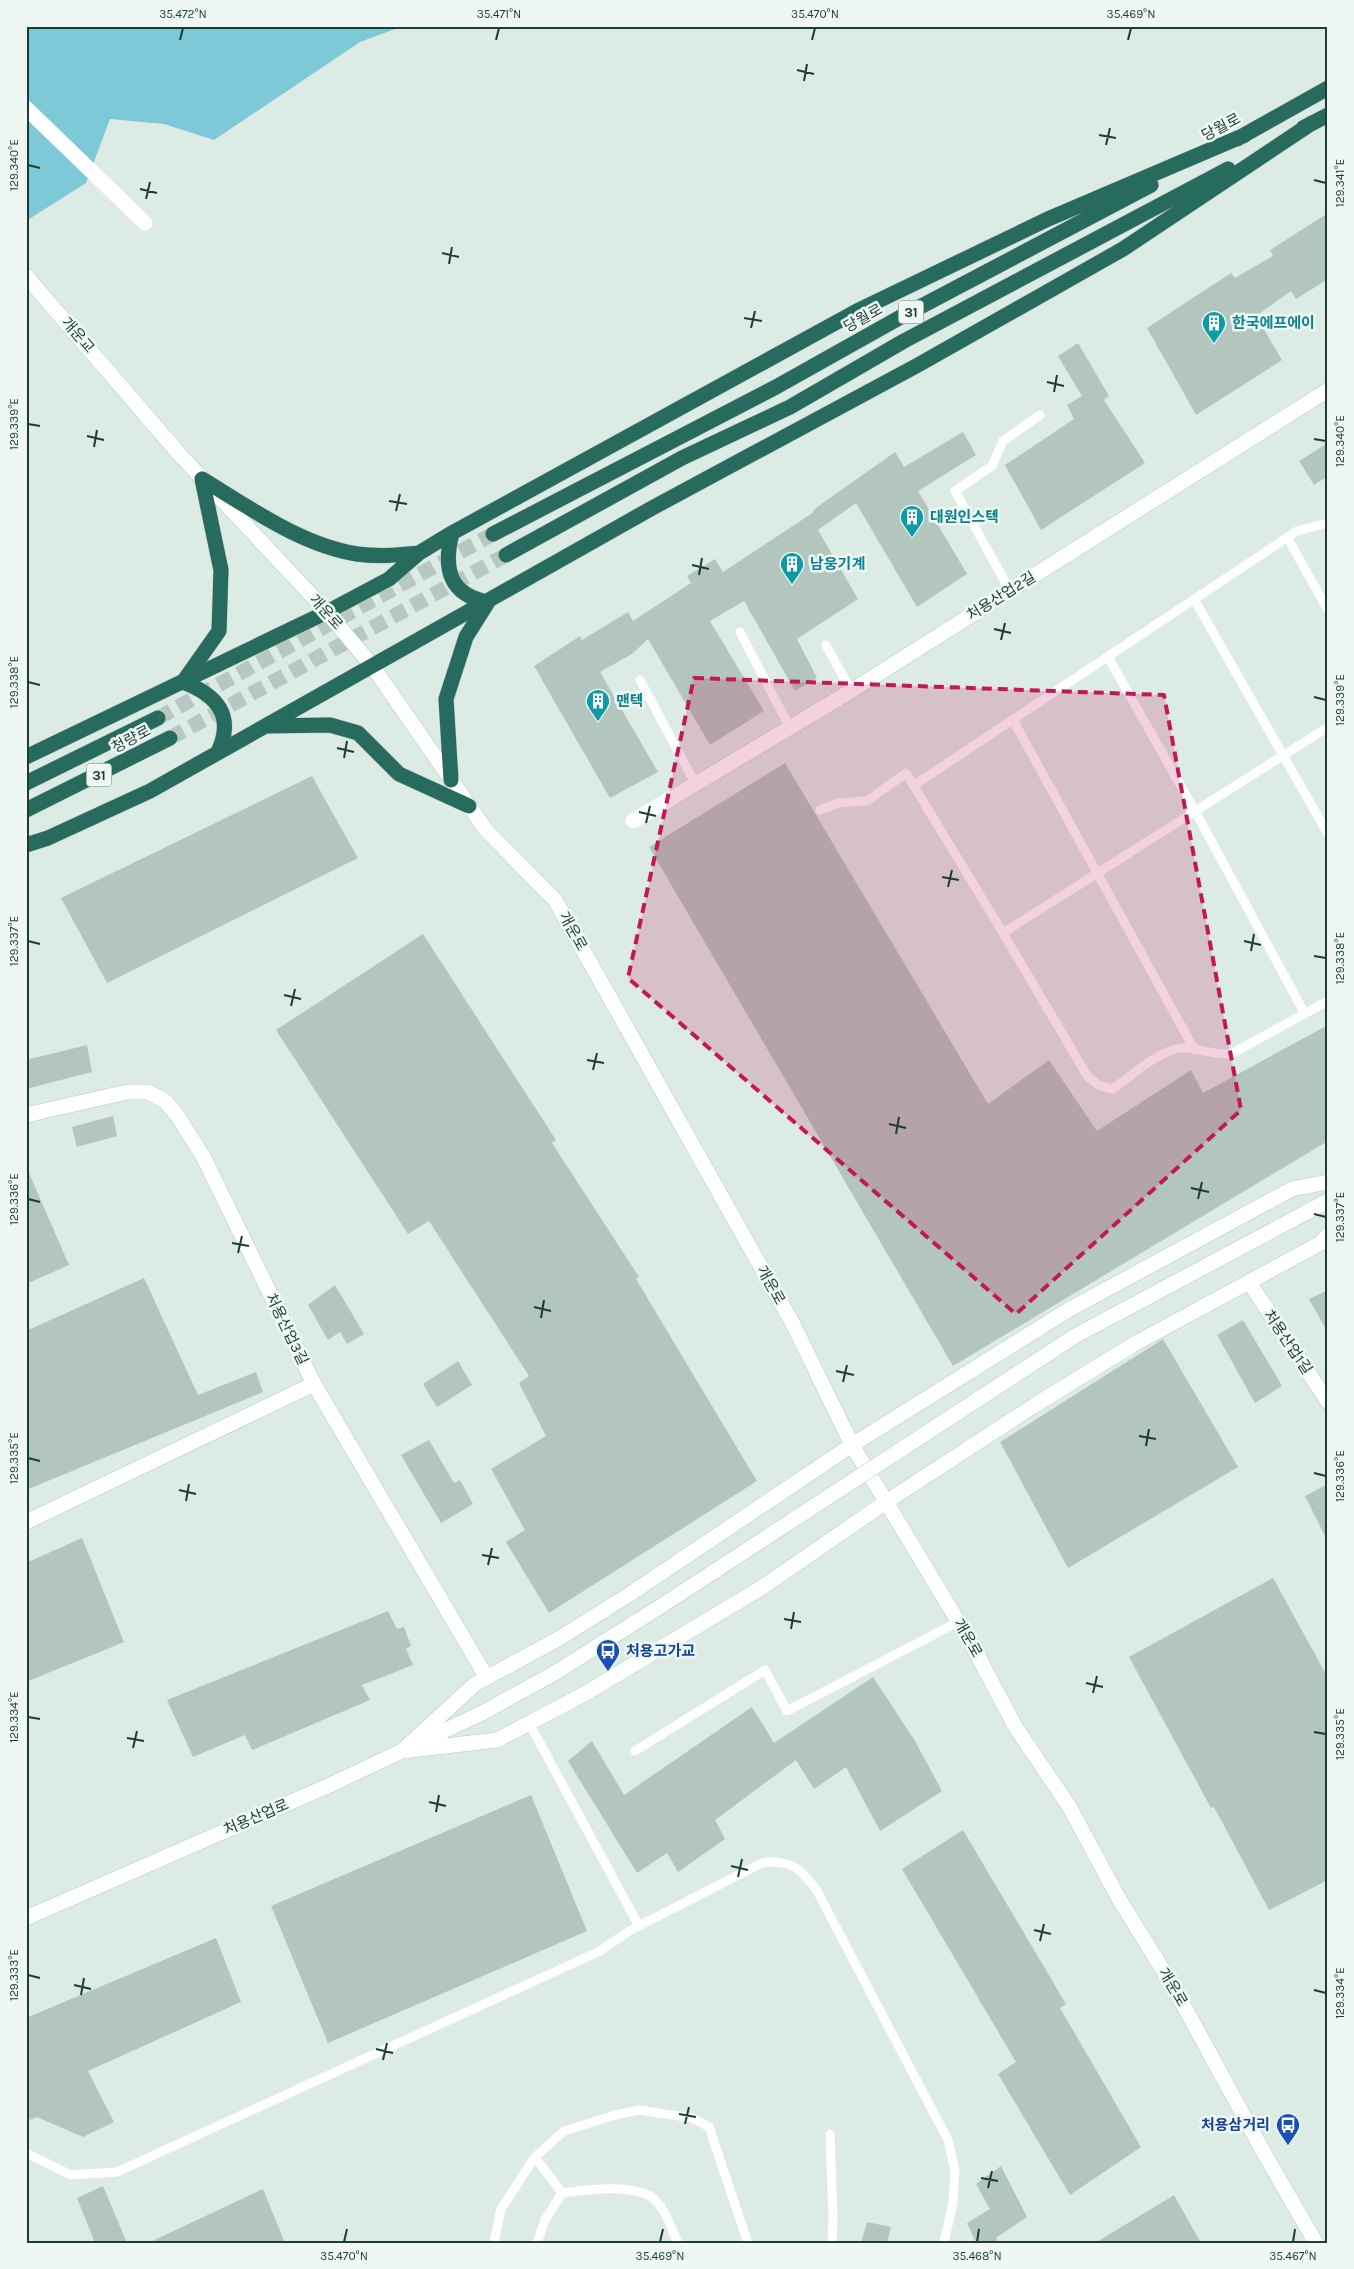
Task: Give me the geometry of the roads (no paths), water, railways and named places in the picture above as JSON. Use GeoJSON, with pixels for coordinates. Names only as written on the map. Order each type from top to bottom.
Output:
{"type":"FeatureCollection","features":[{"type":"Feature","properties":{"kind":"highway","name":"당월로"},"geometry":{"type":"LineString","coordinates":[[493,534],[776,387],[899,318],[1244,135],[1328,88]]}},
{"type":"Feature","properties":{"kind":"highway","name":"31"},"geometry":{"type":"LineString","coordinates":[[506,554],[682,458],[790,407],[904,341],[1043,269],[1328,115]]}},
{"type":"Feature","properties":{"kind":"highway"},"geometry":{"type":"LineString","coordinates":[[26,845],[48,838],[150,792],[654,507],[918,365],[1123,249],[1312,123]]}},
{"type":"Feature","properties":{"kind":"highway"},"geometry":{"type":"LineString","coordinates":[[26,757],[327,612],[389,579],[419,553],[452,533],[858,311],[1048,219],[1244,135]]}},
{"type":"Feature","properties":{"kind":"highway"},"geometry":{"type":"LineString","coordinates":[[202,479],[282,526],[340,550],[389,556],[419,553]]}},
{"type":"Feature","properties":{"kind":"highway"},"geometry":{"type":"LineString","coordinates":[[183,682],[219,631],[221,570],[202,479]]}},
{"type":"Feature","properties":{"kind":"highway"},"geometry":{"type":"LineString","coordinates":[[452,533],[448,550],[448,565],[452,580],[461,592],[474,599],[488,602]]}},
{"type":"Feature","properties":{"kind":"highway"},"geometry":{"type":"LineString","coordinates":[[452,780],[446,699],[466,637],[488,602]]}},
{"type":"Feature","properties":{"kind":"highway"},"geometry":{"type":"LineString","coordinates":[[183,682],[200,688],[212,697],[220,708],[225,724],[224,739],[218,752]]}},
{"type":"Feature","properties":{"kind":"highway","name":"청량로"},"geometry":{"type":"LineString","coordinates":[[26,783],[158,718]]}},
{"type":"Feature","properties":{"kind":"highway"},"geometry":{"type":"LineString","coordinates":[[264,726],[330,725],[358,733],[399,774],[469,806]]}},
{"type":"Feature","properties":{"kind":"highway","name":"청량로"},"geometry":{"type":"LineString","coordinates":[[26,810],[170,738]]}},
{"type":"Feature","properties":{"kind":"main road"},"geometry":{"type":"LineString","coordinates":[[26,108],[145,222]]}},
{"type":"Feature","properties":{"kind":"main road","name":"개운교"},"geometry":{"type":"LineString","coordinates":[[26,276],[129,395]]}},
{"type":"Feature","properties":{"kind":"main road","name":"처용산업2길"},"geometry":{"type":"LineString","coordinates":[[633,821],[851,691],[1328,390]]}},
{"type":"Feature","properties":{"kind":"main road","name":"개운로"},"geometry":{"type":"LineString","coordinates":[[129,395],[202,479],[327,612],[373,667],[486,830],[555,900],[793,1324],[852,1444],[958,1622],[1016,1728],[1069,1806],[1119,1899],[1173,1986],[1264,2153],[1316,2243]]}},
{"type":"Feature","properties":{"kind":"main road","name":"처용산업3길"},"geometry":{"type":"LineString","coordinates":[[26,1115],[127,1092],[148,1092],[165,1101],[177,1115],[204,1158],[314,1384],[487,1678]]}},
{"type":"Feature","properties":{"kind":"main road"},"geometry":{"type":"LineString","coordinates":[[402,1751],[475,1684],[558,1638],[630,1594],[852,1444],[1070,1309],[1140,1269],[1292,1189],[1328,1182]]}},
{"type":"Feature","properties":{"kind":"main road","name":"처용산업로"},"geometry":{"type":"LineString","coordinates":[[26,1918],[330,1785],[484,1712],[553,1674],[658,1608],[1075,1336],[1328,1201]]}},
{"type":"Feature","properties":{"kind":"main road"},"geometry":{"type":"LineString","coordinates":[[402,1751],[497,1740],[586,1692],[761,1588],[886,1502],[1035,1405],[1128,1348],[1321,1243],[1328,1235]]}},
{"type":"Feature","properties":{"kind":"main road","name":"처용산업1길"},"geometry":{"type":"LineString","coordinates":[[1249,1282],[1328,1402]]}},
{"type":"Feature","properties":{"kind":"main road"},"geometry":{"type":"LineString","coordinates":[[26,1522],[314,1384]]}},
{"type":"Feature","properties":{"kind":"lane"},"geometry":{"type":"LineString","coordinates":[[1010,591],[955,490],[992,466],[1003,441],[1040,415]]}},
{"type":"Feature","properties":{"kind":"lane"},"geometry":{"type":"LineString","coordinates":[[913,786],[1287,537],[1297,531],[1328,523]]}},
{"type":"Feature","properties":{"kind":"lane"},"geometry":{"type":"LineString","coordinates":[[1287,537],[1328,610]]}},
{"type":"Feature","properties":{"kind":"lane"},"geometry":{"type":"LineString","coordinates":[[1194,599],[1328,834]]}},
{"type":"Feature","properties":{"kind":"lane"},"geometry":{"type":"LineString","coordinates":[[740,632],[790,728]]}},
{"type":"Feature","properties":{"kind":"lane"},"geometry":{"type":"LineString","coordinates":[[826,646],[851,691]]}},
{"type":"Feature","properties":{"kind":"lane"},"geometry":{"type":"LineString","coordinates":[[1108,656],[1305,1014]]}},
{"type":"Feature","properties":{"kind":"lane"},"geometry":{"type":"LineString","coordinates":[[640,680],[696,784]]}},
{"type":"Feature","properties":{"kind":"lane"},"geometry":{"type":"LineString","coordinates":[[1013,720],[1194,1049]]}},
{"type":"Feature","properties":{"kind":"lane"},"geometry":{"type":"LineString","coordinates":[[1004,933],[1328,727]]}},
{"type":"Feature","properties":{"kind":"lane"},"geometry":{"type":"LineString","coordinates":[[820,810],[838,803],[867,800],[906,773],[1004,933],[1088,1077],[1100,1086],[1113,1089],[1170,1050],[1194,1049],[1217,1055],[1231,1054],[1328,1001]]}},
{"type":"Feature","properties":{"kind":"lane"},"geometry":{"type":"LineString","coordinates":[[635,1751],[765,1670],[786,1711],[958,1622]]}},
{"type":"Feature","properties":{"kind":"lane"},"geometry":{"type":"LineString","coordinates":[[529,1723],[639,1926]]}},
{"type":"Feature","properties":{"kind":"lane"},"geometry":{"type":"LineString","coordinates":[[26,2153],[71,2175],[117,2172],[600,1951],[639,1926],[764,1862],[784,1861],[800,1869],[816,1889],[948,2140],[955,2170],[953,2203],[944,2243]]}},
{"type":"Feature","properties":{"kind":"lane"},"geometry":{"type":"LineString","coordinates":[[494,2243],[501,2209],[535,2158],[564,2130],[638,2110],[692,2118],[709,2127],[748,2243]]}},
{"type":"Feature","properties":{"kind":"lane"},"geometry":{"type":"LineString","coordinates":[[830,2134],[832,2243]]}},
{"type":"Feature","properties":{"kind":"lane"},"geometry":{"type":"LineString","coordinates":[[535,2158],[562,2193]]}},
{"type":"Feature","properties":{"kind":"lane"},"geometry":{"type":"LineString","coordinates":[[562,2193],[592,2189],[622,2190],[651,2196],[667,2217],[678,2243]]}},
{"type":"Feature","properties":{"kind":"lane"},"geometry":{"type":"LineString","coordinates":[[537,2243],[545,2220],[562,2193]]}},
{"type":"Feature","properties":{"kind":"water"},"geometry":{"type":"Polygon","coordinates":[[[26,26],[403,26],[360,42],[214,140],[164,124],[110,119],[86,183],[26,221],[26,26]]]}},
{"type":"Feature","properties":{"kind":"tunnel"},"geometry":{"type":"LineString","coordinates":[[158,718],[493,534]]}},
{"type":"Feature","properties":{"kind":"tunnel"},"geometry":{"type":"LineString","coordinates":[[170,738],[506,555]]}},
{"type":"Feature","properties":{"kind":"place","name":"한국에프에이"},"geometry":{"type":"Point","coordinates":[1214,344]}},
{"type":"Feature","properties":{"kind":"place","name":"대원인스텍"},"geometry":{"type":"Point","coordinates":[912,538]}},
{"type":"Feature","properties":{"kind":"place","name":"남웅기계"},"geometry":{"type":"Point","coordinates":[792,585]}},
{"type":"Feature","properties":{"kind":"place","name":"맨텍"},"geometry":{"type":"Point","coordinates":[598,722]}},
{"type":"Feature","properties":{"kind":"place","name":"처용고가교"},"geometry":{"type":"Point","coordinates":[608,1672]}},
{"type":"Feature","properties":{"kind":"place","name":"처용삼거리"},"geometry":{"type":"Point","coordinates":[1288,2146]}}]}
